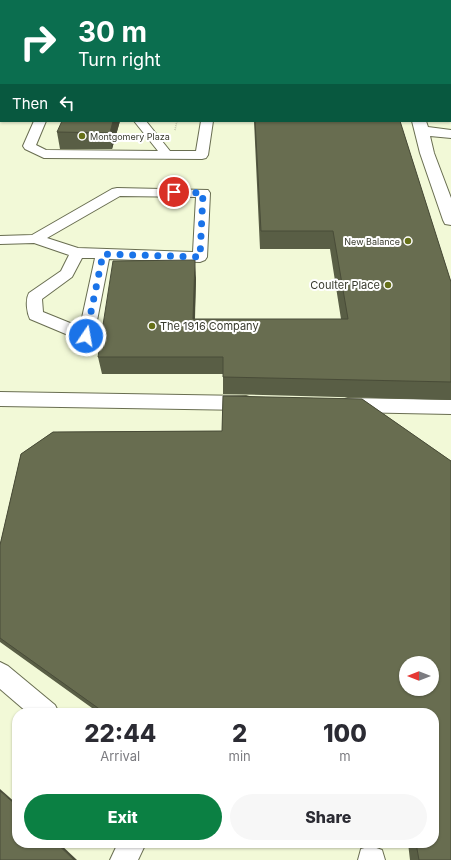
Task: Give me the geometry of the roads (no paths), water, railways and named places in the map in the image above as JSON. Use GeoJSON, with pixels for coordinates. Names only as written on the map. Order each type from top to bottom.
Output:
{"type":"FeatureCollection","features":[{"type":"Feature","properties":{"kind":"street"},"geometry":{"type":"LineString","coordinates":[[420,126],[451,134]]}},
{"type":"Feature","properties":{"kind":"street"},"geometry":{"type":"LineString","coordinates":[[420,126],[451,220]]}},
{"type":"Feature","properties":{"kind":"lane"},"geometry":{"type":"LineString","coordinates":[[40,122],[29,146],[44,154],[167,155],[202,155],[207,122]]}},
{"type":"Feature","properties":{"kind":"lane"},"geometry":{"type":"LineString","coordinates":[[141,122],[167,155]]}},
{"type":"Feature","properties":{"kind":"lane"},"geometry":{"type":"LineString","coordinates":[[0,240],[35,239],[77,253],[200,257],[203,193],[117,192],[35,239]]}},
{"type":"Feature","properties":{"kind":"lane"},"geometry":{"type":"LineString","coordinates":[[77,253],[67,274],[34,297],[36,315],[86,336],[103,254]]}},
{"type":"Feature","properties":{"kind":"lane"},"geometry":{"type":"LineString","coordinates":[[0,399],[261,404]]}},
{"type":"Feature","properties":{"kind":"lane"},"geometry":{"type":"LineString","coordinates":[[332,405],[451,407]]}},
{"type":"Feature","properties":{"kind":"lane"},"geometry":{"type":"LineString","coordinates":[[0,674],[41,708]]}},
{"type":"Feature","properties":{"kind":"lane"},"geometry":{"type":"LineString","coordinates":[[123,860],[130,848]]}},
{"type":"Feature","properties":{"kind":"place","name":"Montgomery Plaza"},"geometry":{"type":"Point","coordinates":[82,136]}},
{"type":"Feature","properties":{"kind":"place","name":"New Balance"},"geometry":{"type":"Point","coordinates":[408,241]}},
{"type":"Feature","properties":{"kind":"place","name":"Coulter Place"},"geometry":{"type":"Point","coordinates":[388,285]}},
{"type":"Feature","properties":{"kind":"place","name":"The 1916 Company"},"geometry":{"type":"Point","coordinates":[152,326]}}]}
